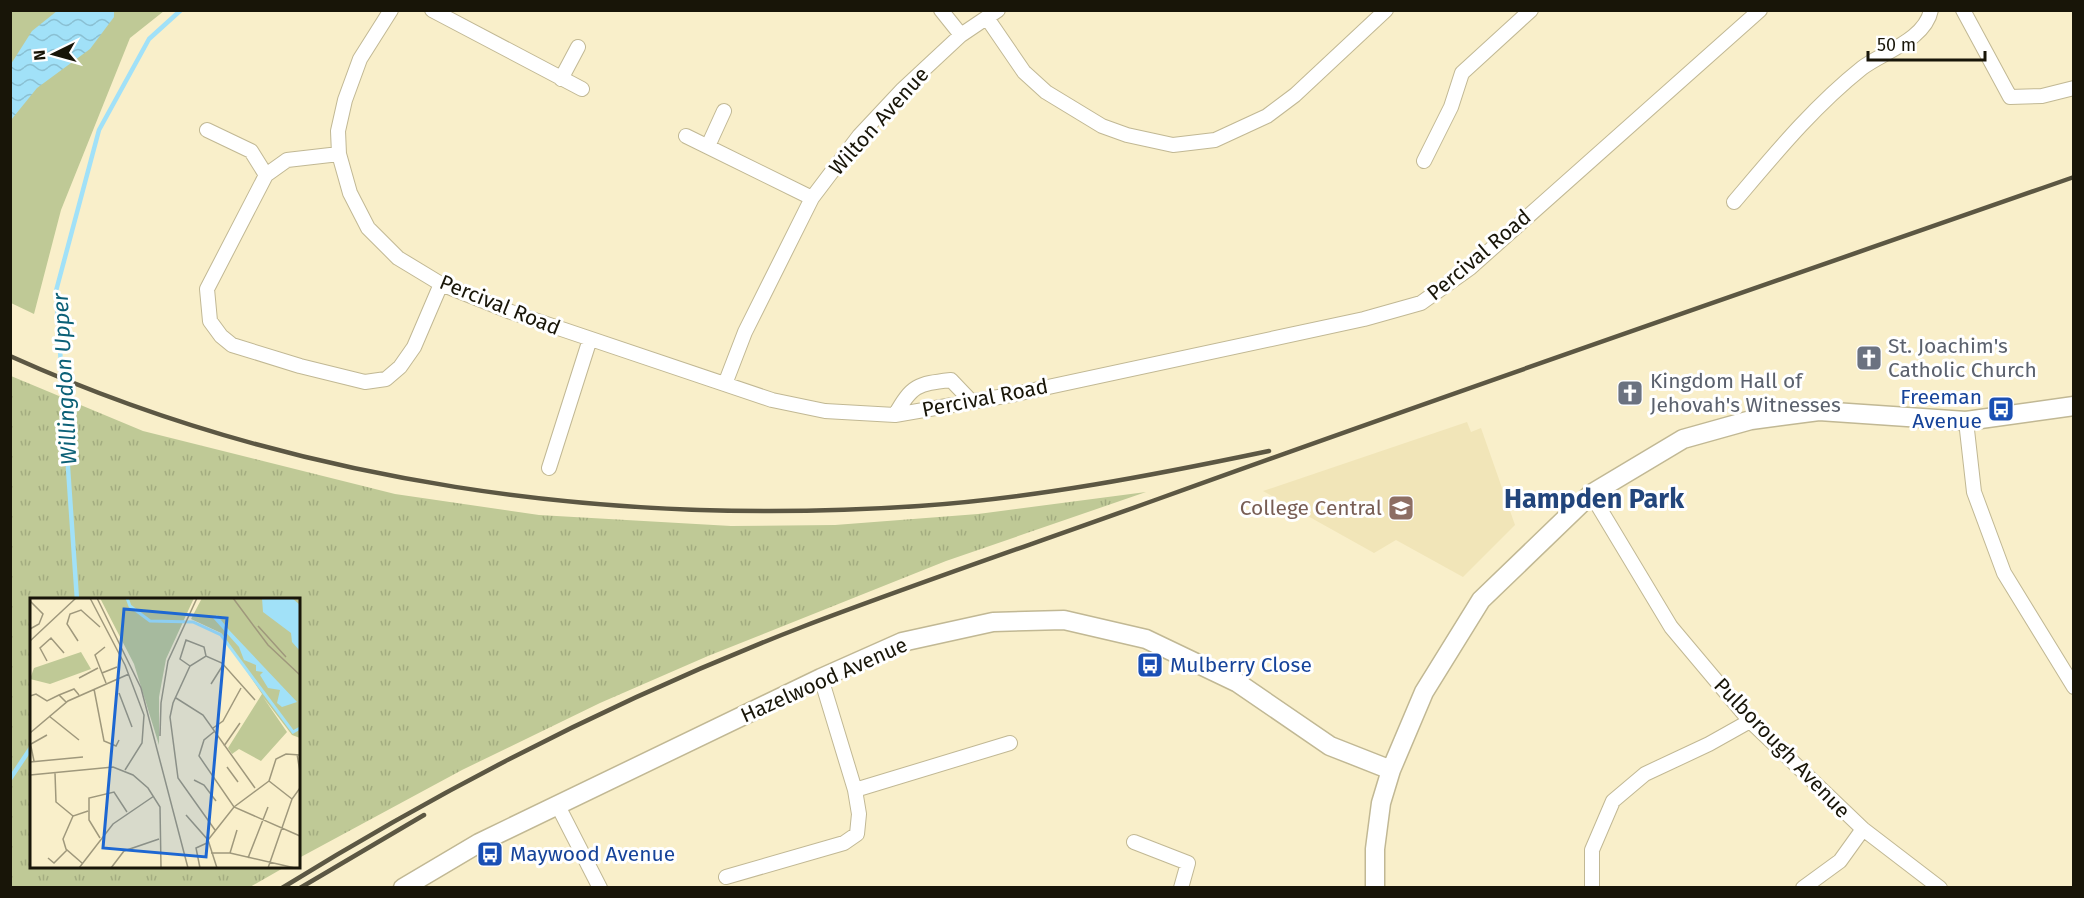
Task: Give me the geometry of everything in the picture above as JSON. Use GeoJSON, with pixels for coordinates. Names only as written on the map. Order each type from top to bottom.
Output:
{"type":"FeatureCollection","features":[{"type":"Feature","properties":{"kind":"street","name":"Percival Road"},"geometry":{"type":"LineString","coordinates":[[391,10],[360,59],[348,90],[338,131],[339,154],[350,193],[368,228],[398,258],[441,284],[511,312],[772,400],[825,411],[895,415],[1352,321],[1421,303],[1470,268],[1760,10]]}},
{"type":"Feature","properties":{"kind":"street"},"geometry":{"type":"LineString","coordinates":[[432,10],[582,89]]}},
{"type":"Feature","properties":{"kind":"street"},"geometry":{"type":"LineString","coordinates":[[941,10],[961,35]]}},
{"type":"Feature","properties":{"kind":"street"},"geometry":{"type":"LineString","coordinates":[[993,14],[1024,72],[1046,92],[1102,126],[1126,135],[1173,145],[1215,140],[1267,116],[1295,95],[1386,10]]}},
{"type":"Feature","properties":{"kind":"street"},"geometry":{"type":"LineString","coordinates":[[1424,161],[1451,107],[1462,73],[1531,10]]}},
{"type":"Feature","properties":{"kind":"street"},"geometry":{"type":"LineString","coordinates":[[1734,202],[1800,126],[1862,68],[1918,33],[1931,10]]}},
{"type":"Feature","properties":{"kind":"street"},"geometry":{"type":"LineString","coordinates":[[1963,10],[2010,97],[2042,96],[2073,88]]}},
{"type":"Feature","properties":{"kind":"street","name":"Wilton Avenue"},"geometry":{"type":"LineString","coordinates":[[725,384],[745,332],[812,198],[859,136],[961,35],[993,14]]}},
{"type":"Feature","properties":{"kind":"street"},"geometry":{"type":"LineString","coordinates":[[561,79],[578,47]]}},
{"type":"Feature","properties":{"kind":"street"},"geometry":{"type":"LineString","coordinates":[[708,146],[724,111]]}},
{"type":"Feature","properties":{"kind":"street"},"geometry":{"type":"LineString","coordinates":[[207,130],[251,151],[266,174]]}},
{"type":"Feature","properties":{"kind":"street"},"geometry":{"type":"LineString","coordinates":[[687,136],[812,198]]}},
{"type":"Feature","properties":{"kind":"street"},"geometry":{"type":"LineString","coordinates":[[339,154],[287,160],[266,174],[207,289],[210,321],[220,336],[232,345],[365,382],[386,379],[400,367],[414,347],[441,284]]}},
{"type":"Feature","properties":{"kind":"street"},"geometry":{"type":"LineString","coordinates":[[549,468],[590,339]]}},
{"type":"Feature","properties":{"kind":"street"},"geometry":{"type":"LineString","coordinates":[[895,415],[908,391],[928,383],[951,380],[971,401]]}},
{"type":"Feature","properties":{"kind":"street"},"geometry":{"type":"LineString","coordinates":[[1375,888],[1376,832],[1381,802],[1391,770],[1424,692],[1481,600],[1591,494],[1683,439],[1751,420],[1819,411],[1966,421],[2073,406]]}},
{"type":"Feature","properties":{"kind":"street"},"geometry":{"type":"LineString","coordinates":[[1966,421],[1974,492],[2004,573],[2073,687]]}},
{"type":"Feature","properties":{"kind":"street","name":"Pulborough Avenue"},"geometry":{"type":"LineString","coordinates":[[1591,494],[1671,627],[1750,721],[1863,829],[1940,888]]}},
{"type":"Feature","properties":{"kind":"street","name":"Hazelwood Avenue"},"geometry":{"type":"LineString","coordinates":[[403,888],[479,843],[821,678],[902,642],[993,622],[1064,620],[1150,641],[1238,683],[1330,746],[1391,770]]}},
{"type":"Feature","properties":{"kind":"street"},"geometry":{"type":"LineString","coordinates":[[726,878],[844,843],[856,834],[859,814],[855,790],[821,678]]}},
{"type":"Feature","properties":{"kind":"street"},"geometry":{"type":"LineString","coordinates":[[1592,888],[1592,850],[1613,801],[1645,774],[1709,744],[1750,721]]}},
{"type":"Feature","properties":{"kind":"street"},"geometry":{"type":"LineString","coordinates":[[855,790],[1010,743]]}},
{"type":"Feature","properties":{"kind":"street"},"geometry":{"type":"LineString","coordinates":[[557,804],[600,888]]}},
{"type":"Feature","properties":{"kind":"street"},"geometry":{"type":"LineString","coordinates":[[1803,888],[1840,861],[1863,829]]}},
{"type":"Feature","properties":{"kind":"street"},"geometry":{"type":"LineString","coordinates":[[1134,842],[1188,863],[1181,888]]}},
{"type":"Feature","properties":{"kind":"shaded area","name":"College Central"},"geometry":{"type":"Polygon","coordinates":[[[1467,422],[1471,432],[1481,428],[1515,525],[1463,577],[1396,540],[1374,553],[1263,491],[1467,422]]]}},
{"type":"Feature","properties":{"kind":"green space"},"geometry":{"type":"Polygon","coordinates":[[[11,11],[164,11],[130,38],[61,210],[34,314],[11,303],[11,11]]]}},
{"type":"Feature","properties":{"kind":"green space"},"geometry":{"type":"Polygon","coordinates":[[[11,376],[143,431],[395,494],[539,515],[731,526],[835,525],[978,514],[1146,492],[946,561],[708,656],[600,703],[462,770],[300,857],[300,598],[30,598],[30,868],[283,868],[250,887],[11,887],[11,376]]]}},
{"type":"Feature","properties":{"kind":"water"},"geometry":{"type":"Polygon","coordinates":[[[57,11],[114,11],[114,17],[90,49],[37,88],[11,120],[11,64],[32,31],[57,11]]]}},
{"type":"Feature","properties":{"kind":"waterway","name":"Willingdon Upper"},"geometry":{"type":"LineString","coordinates":[[77,598],[56,291],[99,130],[149,39],[181,10]]}},
{"type":"Feature","properties":{"kind":"waterway","name":"Willingdon Upper"},"geometry":{"type":"LineString","coordinates":[[10,779],[30,749]]}},
{"type":"Feature","properties":{"kind":"railway"},"geometry":{"type":"LineString","coordinates":[[282,888],[407,814],[601,713],[734,654],[802,627],[1386,417],[2074,177]]}},
{"type":"Feature","properties":{"kind":"railway"},"geometry":{"type":"LineString","coordinates":[[10,356],[118,400],[228,436],[341,465],[455,487],[570,502],[687,509],[803,511],[919,506],[1051,491],[1139,477],[1269,451]]}},
{"type":"Feature","properties":{"kind":"railway"},"geometry":{"type":"LineString","coordinates":[[300,888],[424,815]]}},
{"type":"Feature","properties":{"kind":"place","name":"St. Joachim's Catholic Church"},"geometry":{"type":"Point","coordinates":[1869,358]}},
{"type":"Feature","properties":{"kind":"place","name":"Kingdom Hall of Jehovah's Witnesses"},"geometry":{"type":"Point","coordinates":[1630,393]}},
{"type":"Feature","properties":{"kind":"place","name":"Freeman Avenue"},"geometry":{"type":"Point","coordinates":[2001,409]}},
{"type":"Feature","properties":{"kind":"place","name":"College Central"},"geometry":{"type":"Point","coordinates":[1401,508]}},
{"type":"Feature","properties":{"kind":"place","name":"Mulberry Close"},"geometry":{"type":"Point","coordinates":[1150,665]}},
{"type":"Feature","properties":{"kind":"place","name":"Maywood Avenue"},"geometry":{"type":"Point","coordinates":[490,854]}},
{"type":"Feature","properties":{"kind":"district","name":"Hampden Park"},"geometry":{"type":"Point","coordinates":[1594,499]}}]}
